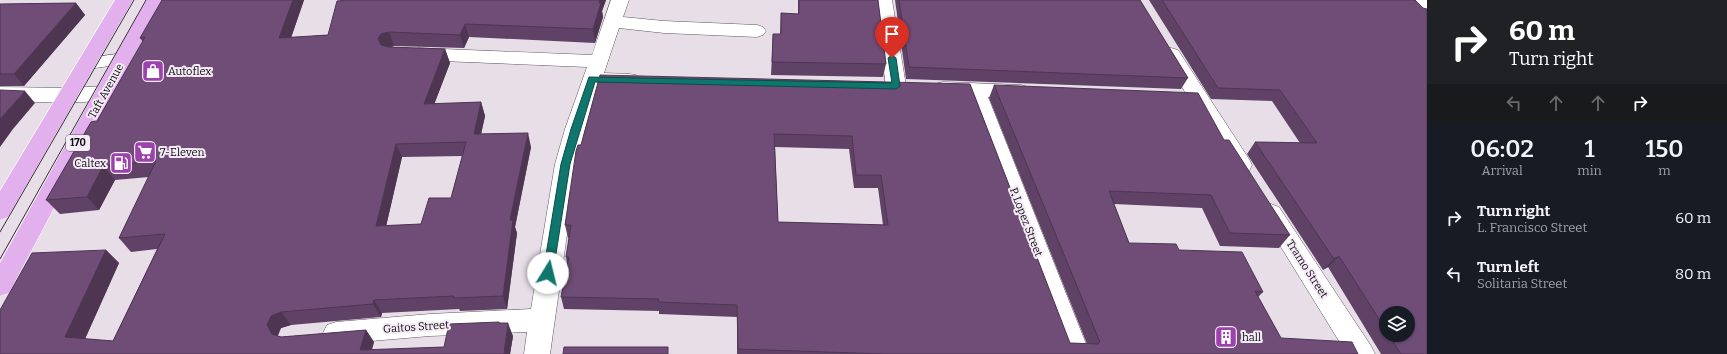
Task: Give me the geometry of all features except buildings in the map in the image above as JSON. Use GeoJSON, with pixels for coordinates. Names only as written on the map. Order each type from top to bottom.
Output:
{"type":"FeatureCollection","features":[{"type":"Feature","properties":{"kind":"main road"},"geometry":{"type":"LineString","coordinates":[[0,211],[124,0]]}},
{"type":"Feature","properties":{"kind":"main road","name":"Taft Avenue"},"geometry":{"type":"LineString","coordinates":[[0,286],[155,0]]}},
{"type":"Feature","properties":{"kind":"street"},"geometry":{"type":"LineString","coordinates":[[537,354],[566,164],[575,129],[620,0]]}},
{"type":"Feature","properties":{"kind":"street"},"geometry":{"type":"LineString","coordinates":[[883,0],[904,87],[1039,93]]}},
{"type":"Feature","properties":{"kind":"street"},"geometry":{"type":"LineString","coordinates":[[1419,0],[1427,8]]}},
{"type":"Feature","properties":{"kind":"street"},"geometry":{"type":"LineString","coordinates":[[613,22],[664,27],[757,31]]}},
{"type":"Feature","properties":{"kind":"street","name":"Tramo Street"},"geometry":{"type":"LineString","coordinates":[[1162,39],[1198,98],[1362,354]]}},
{"type":"Feature","properties":{"kind":"street"},"geometry":{"type":"LineString","coordinates":[[402,54],[595,70],[646,80]]}},
{"type":"Feature","properties":{"kind":"street"},"geometry":{"type":"LineString","coordinates":[[88,63],[124,59]]}},
{"type":"Feature","properties":{"kind":"street","name":"P. Lopez Street"},"geometry":{"type":"LineString","coordinates":[[975,90],[1077,354]]}},
{"type":"Feature","properties":{"kind":"street"},"geometry":{"type":"LineString","coordinates":[[0,94],[69,95],[105,93]]}},
{"type":"Feature","properties":{"kind":"street"},"geometry":{"type":"LineString","coordinates":[[1174,98],[1198,98]]}},
{"type":"Feature","properties":{"kind":"street","name":"Gaitos Street"},"geometry":{"type":"LineString","coordinates":[[314,335],[430,325],[541,320]]}},
{"type":"Feature","properties":{"kind":"tram line"},"geometry":{"type":"LineString","coordinates":[[0,232],[134,0]]}},
{"type":"Feature","properties":{"kind":"tram line"},"geometry":{"type":"LineString","coordinates":[[0,259],[146,0]]}},
{"type":"Feature","properties":{"kind":"place","name":"Autoflex"},"geometry":{"type":"Point","coordinates":[153,71]}},
{"type":"Feature","properties":{"kind":"place","name":"7-Eleven"},"geometry":{"type":"Point","coordinates":[145,152]}},
{"type":"Feature","properties":{"kind":"place","name":"Caltex"},"geometry":{"type":"Point","coordinates":[121,163]}},
{"type":"Feature","properties":{"kind":"place","name":"hall"},"geometry":{"type":"Point","coordinates":[1226,337]}},
{"type":"Feature","properties":{"kind":"route"},"geometry":{"type":"LineString","coordinates":[[548,273],[569,150],[592,79],[896,86],[892,58]]}}]}
